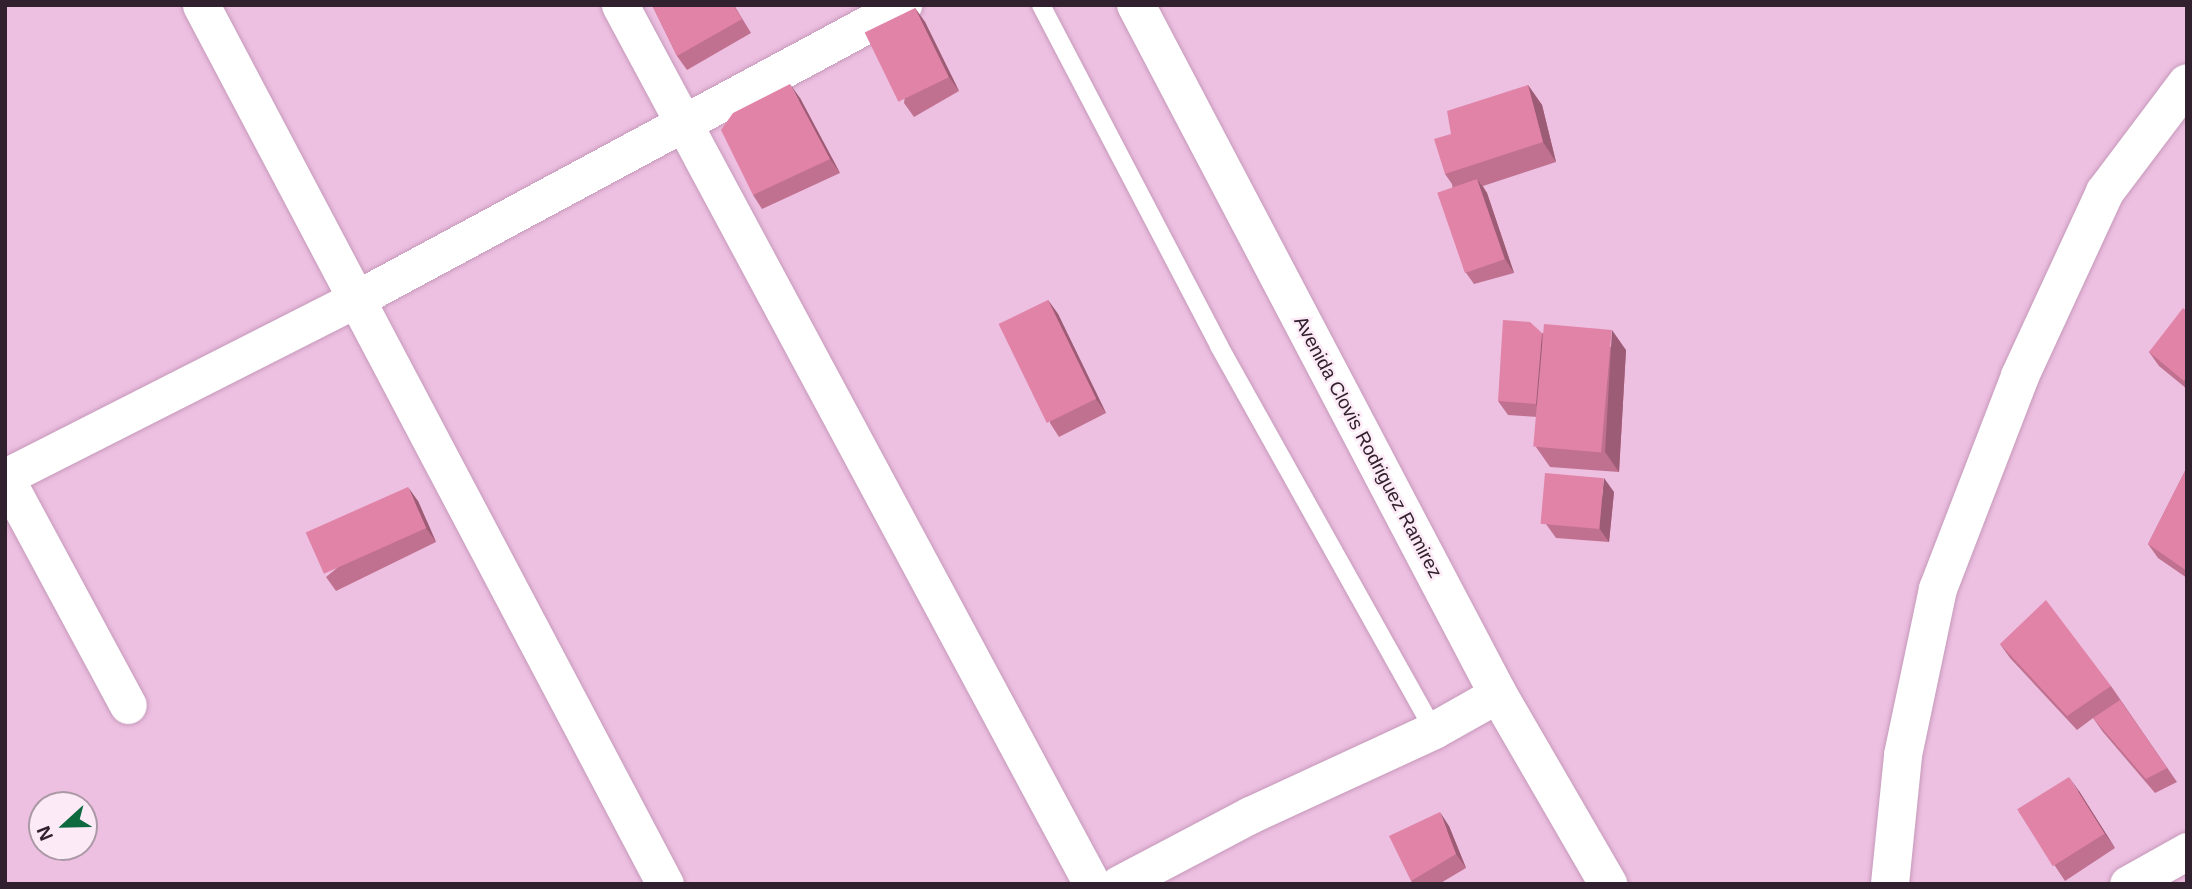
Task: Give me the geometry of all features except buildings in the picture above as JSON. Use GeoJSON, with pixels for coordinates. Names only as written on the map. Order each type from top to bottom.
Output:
{"type":"FeatureCollection","features":[{"type":"Feature","properties":{"kind":"main road","name":"Avenida Clovis Rodriguez Ramirez"},"geometry":{"type":"LineString","coordinates":[[1136,5],[1498,694],[1608,884]]}},
{"type":"Feature","properties":{"kind":"main road"},"geometry":{"type":"LineString","coordinates":[[1890,884],[1903,755],[1938,589],[2020,376],[2105,192],[2187,83]]}},
{"type":"Feature","properties":{"kind":"street"},"geometry":{"type":"LineString","coordinates":[[201,5],[665,884]]}},
{"type":"Feature","properties":{"kind":"street"},"geometry":{"type":"LineString","coordinates":[[620,5],[681,125],[1092,884]]}},
{"type":"Feature","properties":{"kind":"street"},"geometry":{"type":"LineString","coordinates":[[128,705],[5,477],[358,298],[903,5]]}},
{"type":"Feature","properties":{"kind":"street"},"geometry":{"type":"LineString","coordinates":[[1119,884],[1250,815],[1434,730],[1498,694]]}},
{"type":"Feature","properties":{"kind":"street"},"geometry":{"type":"LineString","coordinates":[[2128,884],[2187,851]]}},
{"type":"Feature","properties":{"kind":"lane"},"geometry":{"type":"LineString","coordinates":[[1041,5],[1219,345],[1434,730]]}}]}
